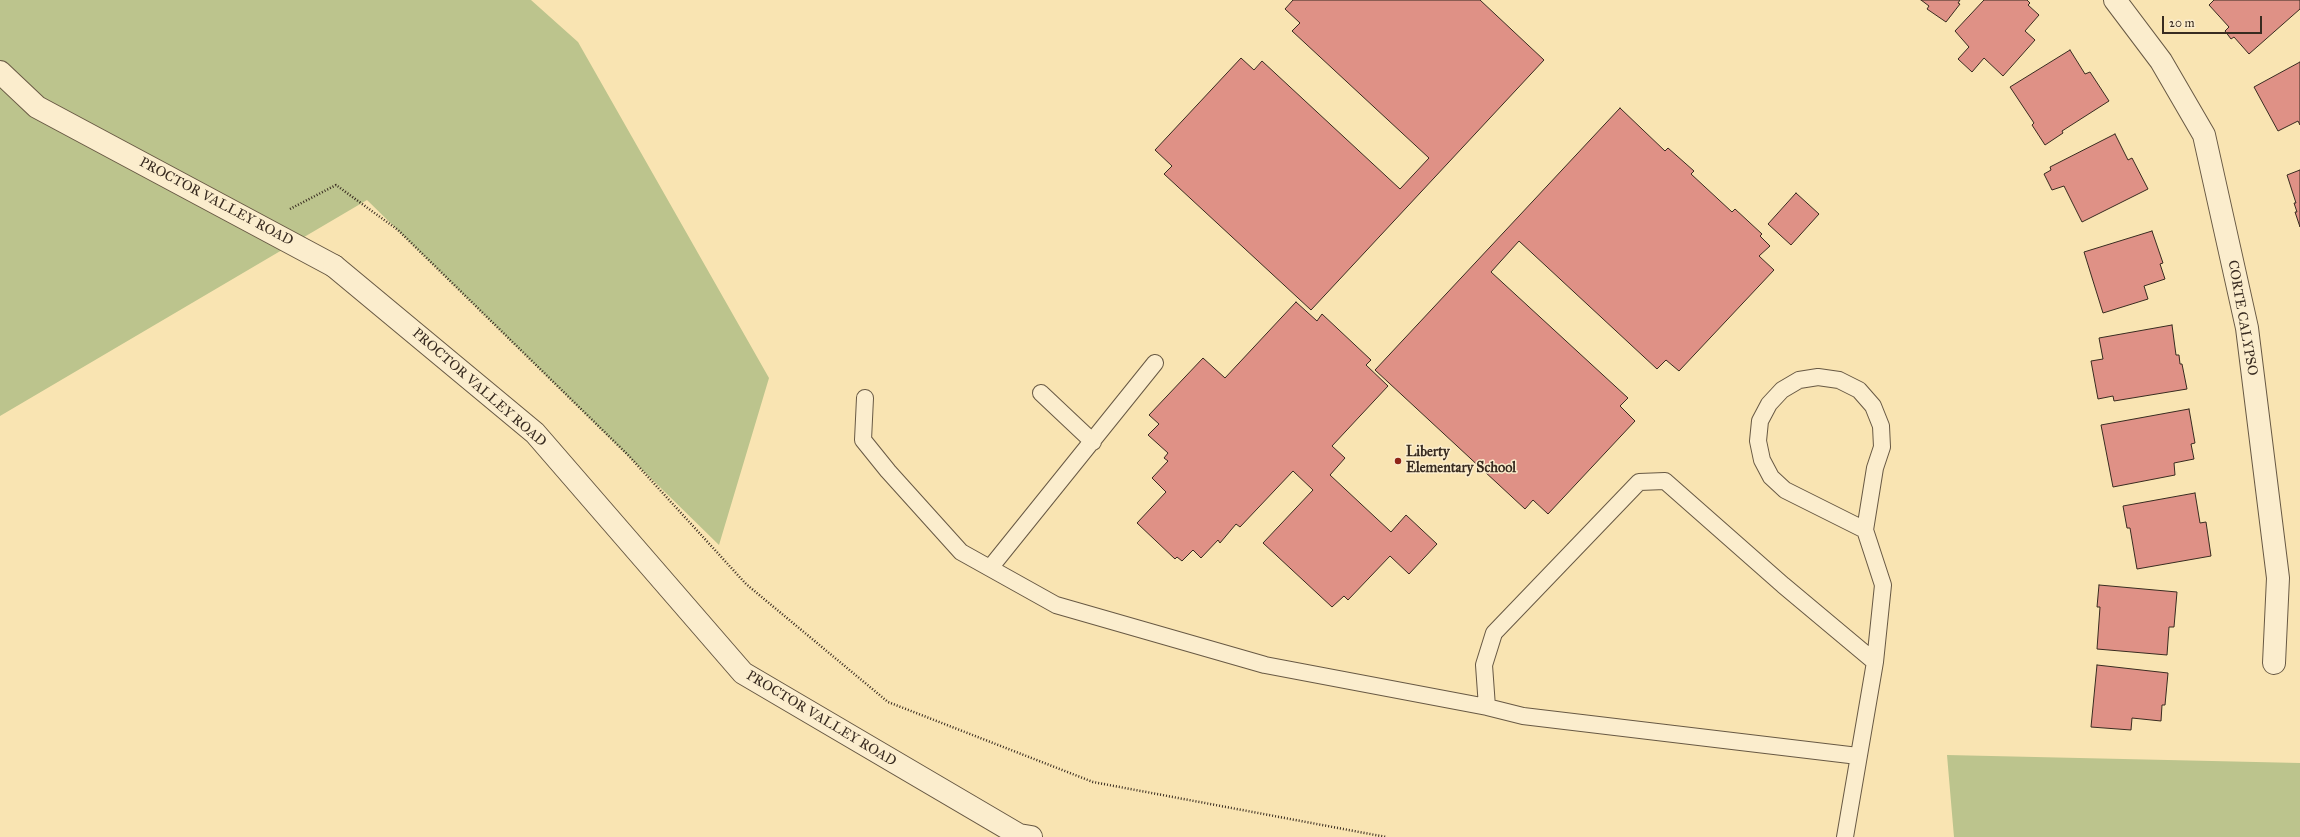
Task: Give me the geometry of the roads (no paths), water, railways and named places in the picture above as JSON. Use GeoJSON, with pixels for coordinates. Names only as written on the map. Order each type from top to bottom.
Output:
{"type":"FeatureCollection","features":[{"type":"Feature","properties":{"kind":"street","name":"CORTE CALYPSO"},"geometry":{"type":"LineString","coordinates":[[2115,0],[2161,61],[2204,135],[2247,328],[2278,578],[2274,663]]}},
{"type":"Feature","properties":{"kind":"street","name":"PROCTOR VALLEY ROAD"},"geometry":{"type":"LineString","coordinates":[[0,72],[37,107],[334,266],[535,433],[743,673],[1019,835],[1031,837]]}},
{"type":"Feature","properties":{"kind":"lane"},"geometry":{"type":"LineString","coordinates":[[990,568],[1093,442],[1155,363]]}},
{"type":"Feature","properties":{"kind":"lane"},"geometry":{"type":"LineString","coordinates":[[1845,837],[1875,662],[1884,585],[1865,530],[1875,468],[1882,447],[1881,426],[1873,406],[1859,390],[1839,380],[1818,377],[1799,380],[1782,390],[1769,404],[1760,421],[1758,441],[1762,460],[1771,477],[1785,490],[1865,530]]}},
{"type":"Feature","properties":{"kind":"lane"},"geometry":{"type":"LineString","coordinates":[[1041,393],[1093,442]]}},
{"type":"Feature","properties":{"kind":"lane"},"geometry":{"type":"LineString","coordinates":[[865,398],[863,440],[888,471],[961,552],[1056,605],[1265,665],[1487,707],[1523,716],[1858,756]]}},
{"type":"Feature","properties":{"kind":"lane"},"geometry":{"type":"LineString","coordinates":[[1487,707],[1484,664],[1494,634],[1639,482],[1665,481],[1783,585],[1875,662]]}},
{"type":"Feature","properties":{"kind":"place","name":"Liberty Elementary School"},"geometry":{"type":"Point","coordinates":[1398,461]}}]}
